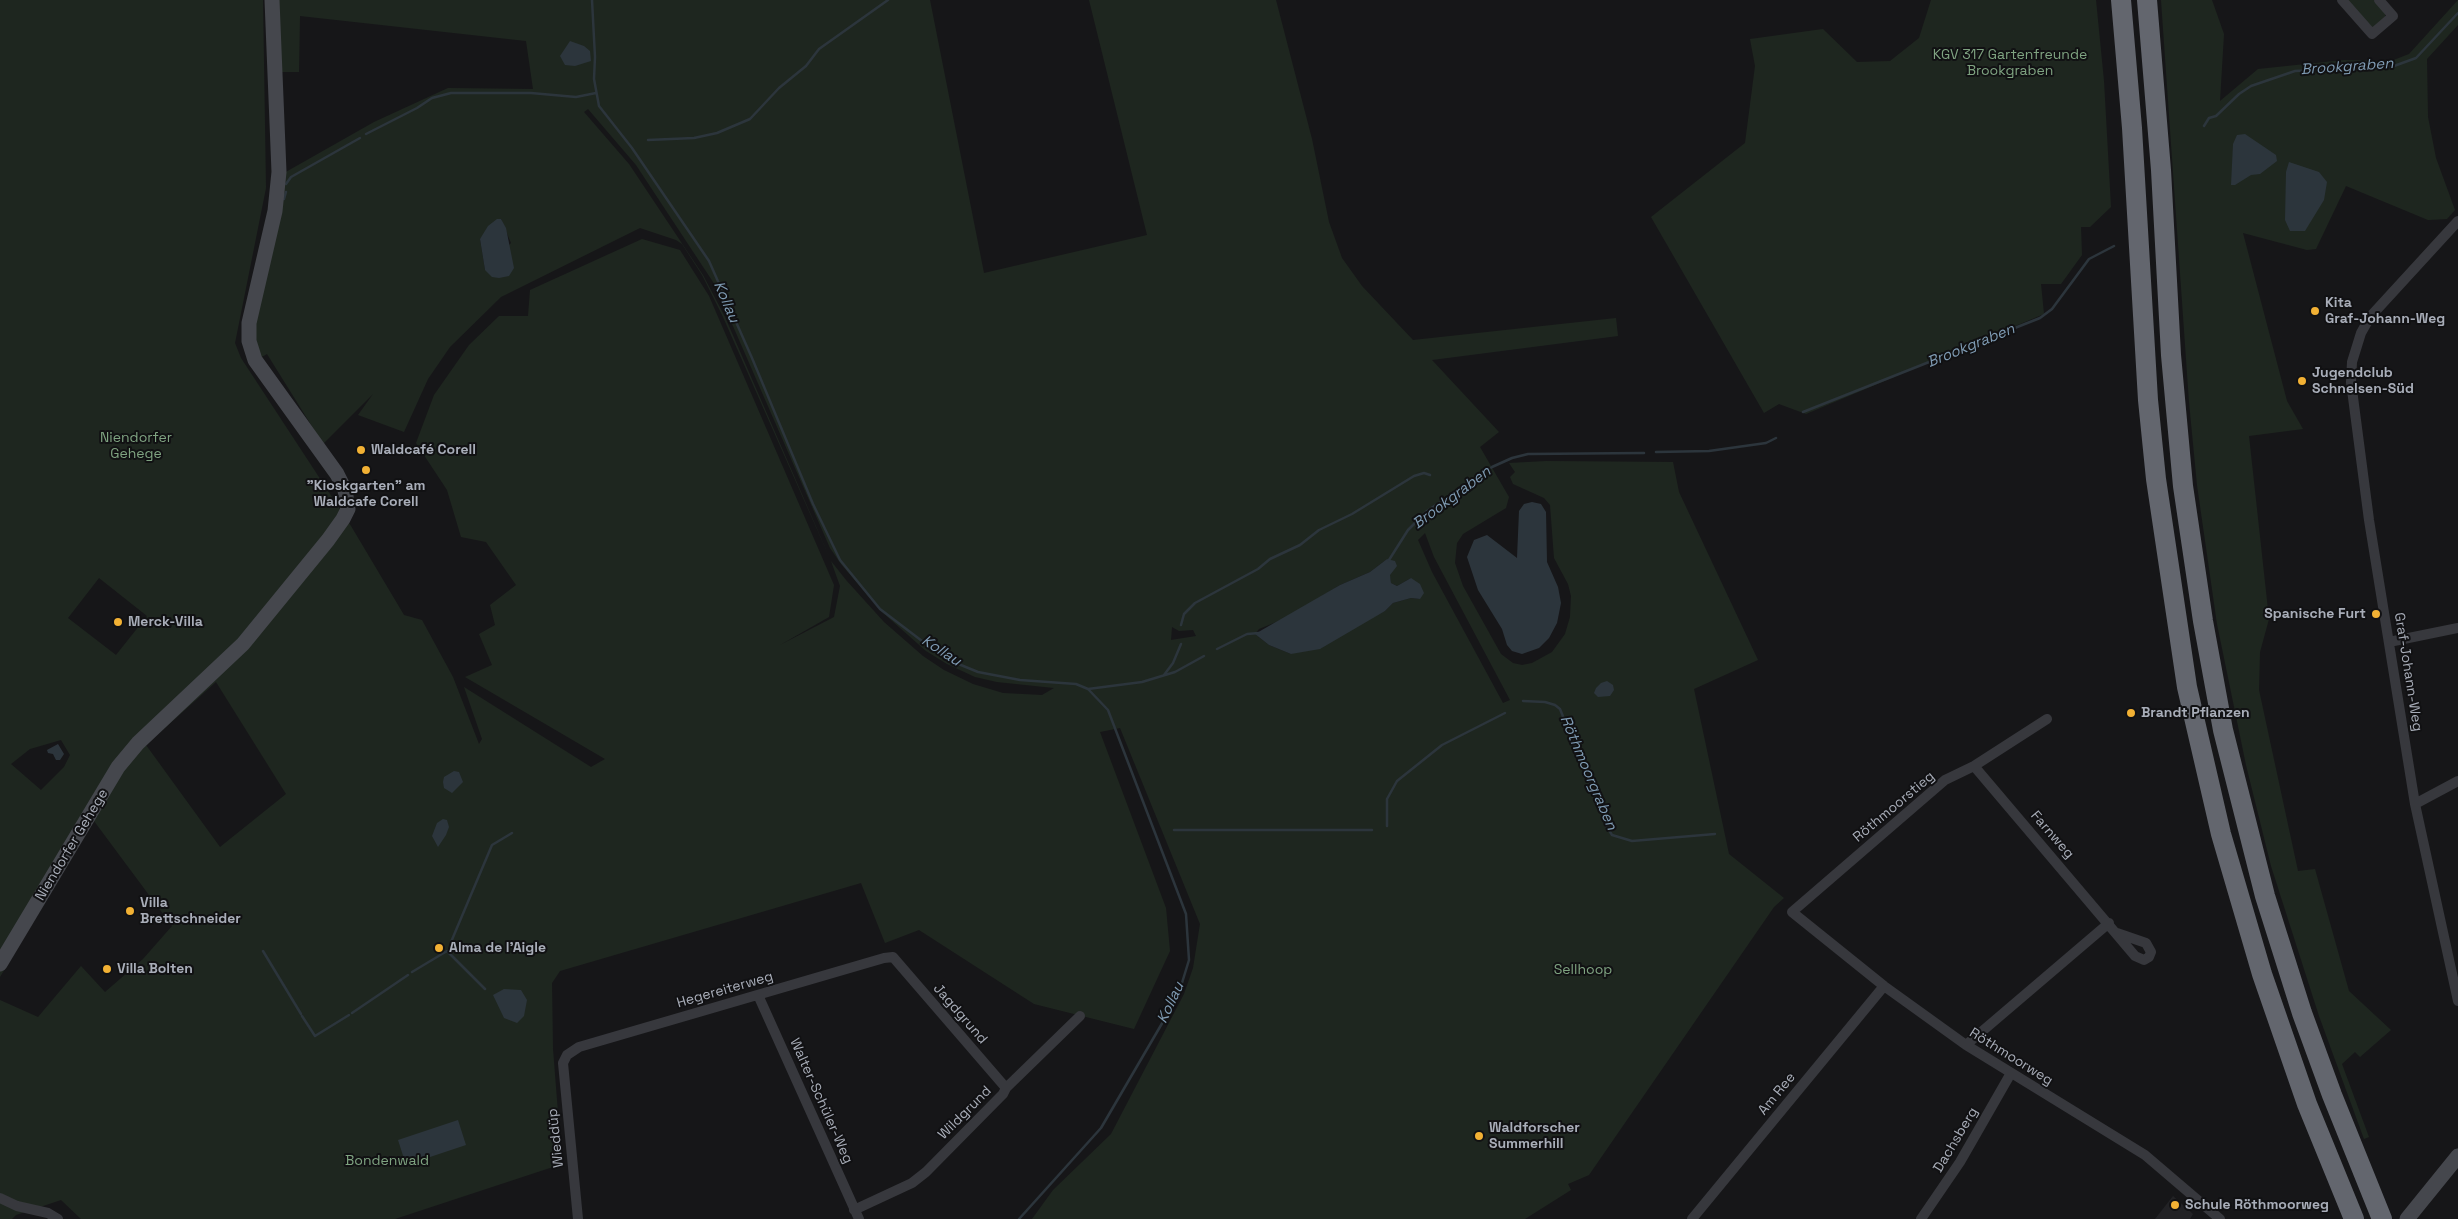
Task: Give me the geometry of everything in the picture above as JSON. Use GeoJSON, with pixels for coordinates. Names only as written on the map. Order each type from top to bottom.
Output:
{"type":"FeatureCollection","features":[{"type":"Feature","properties":{"kind":"highway"},"geometry":{"type":"LineString","coordinates":[[2121,0],[2132,128],[2148,400],[2156,479],[2187,687],[2221,834],[2262,974],[2307,1104],[2354,1219]]}},
{"type":"Feature","properties":{"kind":"highway"},"geometry":{"type":"LineString","coordinates":[[2147,0],[2175,397],[2184,486],[2203,621],[2223,730],[2265,896],[2290,978],[2332,1095],[2382,1219]]}},
{"type":"Feature","properties":{"kind":"street","name":"Niendorfer Gehege"},"geometry":{"type":"LineString","coordinates":[[0,964],[118,767],[138,743],[243,644],[328,540],[348,509],[345,490],[337,474],[255,360],[249,340],[249,323],[275,211],[279,172],[272,0]]}},
{"type":"Feature","properties":{"kind":"street"},"geometry":{"type":"LineString","coordinates":[[2342,0],[2372,34],[2393,16],[2379,0]]}},
{"type":"Feature","properties":{"kind":"street","name":"Graf-Johann-Weg"},"geometry":{"type":"LineString","coordinates":[[2458,221],[2377,308],[2361,333],[2357,344],[2352,362],[2351,382],[2369,520],[2414,804],[2458,1002]]}},
{"type":"Feature","properties":{"kind":"street"},"geometry":{"type":"LineString","coordinates":[[2389,642],[2458,628]]}},
{"type":"Feature","properties":{"kind":"street","name":"Röthmoorstieg"},"geometry":{"type":"LineString","coordinates":[[1792,912],[1945,780],[1974,766],[2047,719]]}},
{"type":"Feature","properties":{"kind":"street","name":"Farnweg"},"geometry":{"type":"LineString","coordinates":[[1974,766],[2117,933]]}},
{"type":"Feature","properties":{"kind":"street"},"geometry":{"type":"LineString","coordinates":[[2414,804],[2458,782]]}},
{"type":"Feature","properties":{"kind":"street","name":"Röthmoorweg"},"geometry":{"type":"LineString","coordinates":[[1792,912],[1884,986],[1966,1045],[2145,1155],[2220,1219]]}},
{"type":"Feature","properties":{"kind":"street"},"geometry":{"type":"LineString","coordinates":[[1966,1045],[2109,923]]}},
{"type":"Feature","properties":{"kind":"street","name":"Hegereiterweg"},"geometry":{"type":"LineString","coordinates":[[567,1054],[579,1047],[884,958],[893,957]]}},
{"type":"Feature","properties":{"kind":"street","name":"Jagdgrund"},"geometry":{"type":"LineString","coordinates":[[893,957],[1006,1088]]}},
{"type":"Feature","properties":{"kind":"street","name":"Am Ree"},"geometry":{"type":"LineString","coordinates":[[1692,1219],[1884,986]]}},
{"type":"Feature","properties":{"kind":"street","name":"Walter-Schüler-Weg"},"geometry":{"type":"LineString","coordinates":[[758,995],[856,1214]]}},
{"type":"Feature","properties":{"kind":"street","name":"Wildgrund"},"geometry":{"type":"LineString","coordinates":[[856,1214],[912,1183],[926,1172],[1003,1094],[1006,1088],[1080,1016]]}},
{"type":"Feature","properties":{"kind":"street","name":"Wieddüp"},"geometry":{"type":"LineString","coordinates":[[567,1054],[563,1063],[578,1219]]}},
{"type":"Feature","properties":{"kind":"street","name":"Dachsberg"},"geometry":{"type":"LineString","coordinates":[[1921,1219],[1960,1162],[2011,1073]]}},
{"type":"Feature","properties":{"kind":"street"},"geometry":{"type":"LineString","coordinates":[[2407,1219],[2458,1156]]}},
{"type":"Feature","properties":{"kind":"street"},"geometry":{"type":"LineString","coordinates":[[0,1198],[17,1206],[48,1213],[58,1219]]}},
{"type":"Feature","properties":{"kind":"shaded area"},"geometry":{"type":"Polygon","coordinates":[[[570,41],[584,46],[590,51],[591,61],[575,66],[565,65],[560,56],[570,41]]]}},
{"type":"Feature","properties":{"kind":"shaded area"},"geometry":{"type":"Polygon","coordinates":[[[2245,134],[2276,155],[2277,161],[2260,174],[2251,175],[2235,185],[2231,185],[2233,144],[2237,135],[2245,134]]]}},
{"type":"Feature","properties":{"kind":"shaded area"},"geometry":{"type":"Polygon","coordinates":[[[2289,162],[2319,172],[2327,182],[2324,200],[2305,231],[2290,231],[2285,220],[2286,172],[2289,162]]]}},
{"type":"Feature","properties":{"kind":"shaded area"},"geometry":{"type":"Polygon","coordinates":[[[497,219],[501,219],[506,228],[514,268],[509,276],[499,278],[492,277],[485,270],[480,239],[488,226],[497,219]]]}},
{"type":"Feature","properties":{"kind":"shaded area"},"geometry":{"type":"Polygon","coordinates":[[[1532,502],[1541,504],[1546,512],[1547,562],[1558,587],[1561,603],[1557,623],[1549,638],[1539,648],[1522,654],[1512,651],[1507,645],[1502,629],[1478,590],[1467,557],[1474,540],[1487,535],[1517,558],[1519,511],[1524,504],[1532,502]]]}},
{"type":"Feature","properties":{"kind":"shaded area"},"geometry":{"type":"Polygon","coordinates":[[[1387,559],[1395,561],[1397,566],[1390,575],[1391,583],[1397,586],[1411,578],[1420,584],[1424,593],[1420,599],[1411,598],[1393,603],[1385,611],[1320,649],[1291,654],[1269,645],[1255,634],[1340,585],[1370,572],[1387,559]]]}},
{"type":"Feature","properties":{"kind":"shaded area"},"geometry":{"type":"Polygon","coordinates":[[[1607,681],[1613,685],[1614,690],[1610,696],[1598,697],[1594,693],[1596,688],[1601,683],[1607,681]]]}},
{"type":"Feature","properties":{"kind":"shaded area"},"geometry":{"type":"Polygon","coordinates":[[[58,744],[64,754],[60,760],[56,760],[53,754],[48,753],[47,750],[58,744]]]}},
{"type":"Feature","properties":{"kind":"shaded area"},"geometry":{"type":"Polygon","coordinates":[[[454,771],[459,772],[463,782],[452,793],[444,788],[443,782],[444,777],[454,771]]]}},
{"type":"Feature","properties":{"kind":"shaded area"},"geometry":{"type":"Polygon","coordinates":[[[443,819],[447,820],[449,827],[438,847],[432,836],[437,823],[443,819]]]}},
{"type":"Feature","properties":{"kind":"shaded area"},"geometry":{"type":"Polygon","coordinates":[[[504,989],[521,990],[527,1000],[524,1016],[517,1023],[504,1018],[493,995],[504,989]]]}},
{"type":"Feature","properties":{"kind":"shaded area"},"geometry":{"type":"Polygon","coordinates":[[[458,1120],[466,1145],[406,1165],[398,1140],[458,1120]]]}},
{"type":"Feature","properties":{"kind":"shaded area","name":"Schule Röthmoorweg"},"geometry":{"type":"Polygon","coordinates":[[[2173,1196],[2193,1214],[2190,1219],[2155,1219],[2173,1196]]]}},
{"type":"Feature","properties":{"kind":"green space"},"geometry":{"type":"Polygon","coordinates":[[[0,0],[263,0],[266,188],[235,343],[241,358],[351,526],[404,615],[422,620],[453,677],[479,744],[482,739],[464,687],[591,767],[605,759],[465,677],[492,665],[479,634],[495,625],[490,605],[516,585],[486,542],[461,537],[447,490],[416,443],[434,395],[469,345],[499,316],[528,316],[530,290],[642,239],[680,250],[709,296],[834,585],[829,617],[780,645],[834,617],[840,586],[831,561],[723,317],[702,275],[682,244],[676,240],[640,228],[501,297],[450,347],[428,379],[404,432],[358,415],[373,394],[323,444],[267,354],[260,358],[253,327],[284,173],[374,122],[448,88],[533,89],[526,41],[300,16],[299,72],[279,72],[276,0],[930,0],[984,273],[1147,235],[1089,0],[1276,0],[1312,139],[1329,222],[1342,258],[1362,286],[1413,340],[1616,318],[1618,336],[1432,360],[1499,432],[1480,447],[1509,497],[1506,508],[1463,534],[1457,543],[1455,563],[1463,586],[1501,654],[1513,663],[1522,665],[1532,663],[1552,652],[1565,634],[1570,617],[1571,596],[1568,584],[1554,558],[1550,505],[1544,498],[1513,484],[1510,477],[1515,472],[1509,463],[1547,461],[1673,462],[1679,492],[1758,660],[1694,689],[1729,854],[1784,898],[1774,907],[1589,1175],[1568,1184],[1571,1190],[1525,1219],[1032,1219],[1053,1190],[1111,1134],[1184,994],[1193,968],[1200,924],[1120,728],[1100,732],[1166,908],[1170,951],[1134,1029],[1034,1004],[919,930],[885,943],[861,883],[560,971],[552,983],[553,1049],[562,1164],[395,1219],[81,1219],[61,1200],[16,1215],[12,1219],[0,1219],[0,1000],[38,1017],[81,966],[105,992],[143,959],[172,926],[94,821],[0,977],[0,0]],[[588,109],[584,112],[629,164],[703,275],[725,317],[831,561],[846,580],[884,622],[923,656],[944,670],[973,684],[1003,693],[1042,695],[1054,688],[997,682],[975,677],[947,664],[926,651],[882,612],[841,564],[830,548],[715,285],[636,165],[588,109]],[[501,219],[480,239],[485,270],[511,243],[501,219]],[[1425,533],[1418,540],[1432,572],[1503,703],[1510,700],[1434,557],[1425,533]],[[1387,559],[1370,572],[1340,585],[1286,618],[1259,629],[1255,634],[1269,645],[1291,654],[1385,611],[1393,603],[1411,598],[1420,599],[1411,578],[1397,586],[1391,583],[1387,559]],[[99,578],[68,618],[116,655],[147,616],[99,578]],[[1172,627],[1171,640],[1196,636],[1193,630],[1179,631],[1172,627]],[[216,682],[146,745],[220,847],[286,794],[216,682]],[[61,740],[30,749],[11,764],[41,790],[64,767],[70,755],[61,740]]]}},
{"type":"Feature","properties":{"kind":"green space","name":"KGV 317 Gartenfreunde Brookgraben"},"geometry":{"type":"Polygon","coordinates":[[[1931,0],[2096,0],[2104,81],[2111,207],[2090,227],[2081,227],[2082,255],[2061,284],[2041,284],[2044,314],[1806,414],[1779,404],[1764,413],[1651,217],[1745,143],[1755,66],[1750,39],[1823,29],[1857,62],[1890,61],[1919,38],[1931,0]]]}},
{"type":"Feature","properties":{"kind":"green space"},"geometry":{"type":"Polygon","coordinates":[[[2161,0],[2212,0],[2224,34],[2220,101],[2258,69],[2344,60],[2391,61],[2409,54],[2458,0],[2458,25],[2427,59],[2428,117],[2436,158],[2455,210],[2447,219],[2428,220],[2346,186],[2316,249],[2307,250],[2243,233],[2287,401],[2303,429],[2249,436],[2269,619],[2260,652],[2259,690],[2298,871],[2315,869],[2349,991],[2391,1030],[2360,1057],[2355,1052],[2342,1064],[2369,1137],[2364,1139],[2319,1016],[2271,866],[2246,765],[2217,624],[2197,485],[2189,402],[2161,0]]]}},
{"type":"Feature","properties":{"kind":"green space"},"geometry":{"type":"Polygon","coordinates":[[[2345,0],[2375,0],[2385,12],[2385,17],[2371,30],[2345,0]]]}},
{"type":"Feature","properties":{"kind":"waterway","name":"Kollau"},"geometry":{"type":"LineString","coordinates":[[592,0],[595,57],[594,79],[599,106],[632,148],[709,261],[813,504],[840,560],[880,609],[922,641],[956,663],[978,672],[1020,680],[1076,684],[1088,689],[1108,710],[1186,914],[1189,960],[1178,996],[1101,1128],[1019,1219]]}},
{"type":"Feature","properties":{"kind":"waterway"},"geometry":{"type":"LineString","coordinates":[[648,140],[694,138],[717,133],[750,119],[779,88],[806,66],[819,49],[888,0]]}},
{"type":"Feature","properties":{"kind":"waterway","name":"Brookgraben"},"geometry":{"type":"LineString","coordinates":[[2204,126],[2209,118],[2216,116],[2239,94],[2251,86],[2295,71],[2394,66],[2416,58],[2458,13]]}},
{"type":"Feature","properties":{"kind":"waterway"},"geometry":{"type":"LineString","coordinates":[[366,134],[417,108],[432,98],[451,93],[531,93],[576,97],[596,93]]}},
{"type":"Feature","properties":{"kind":"waterway"},"geometry":{"type":"LineString","coordinates":[[286,184],[291,177],[360,138]]}},
{"type":"Feature","properties":{"kind":"waterway"},"geometry":{"type":"LineString","coordinates":[[284,199],[286,192]]}},
{"type":"Feature","properties":{"kind":"waterway","name":"Brookgraben"},"geometry":{"type":"LineString","coordinates":[[1803,412],[2040,318],[2052,309],[2089,259],[2114,246]]}},
{"type":"Feature","properties":{"kind":"waterway","name":"Brookgraben"},"geometry":{"type":"LineString","coordinates":[[1656,452],[1709,451],[1766,443],[1776,438]]}},
{"type":"Feature","properties":{"kind":"waterway","name":"Brookgraben"},"geometry":{"type":"LineString","coordinates":[[1389,560],[1408,530],[1427,511],[1492,467],[1512,458],[1528,454],[1644,453]]}},
{"type":"Feature","properties":{"kind":"waterway"},"geometry":{"type":"LineString","coordinates":[[1181,625],[1184,614],[1195,603],[1258,569],[1270,559],[1300,545],[1319,530],[1352,514],[1414,476],[1424,473],[1430,475]]}},
{"type":"Feature","properties":{"kind":"waterway","name":"Brookgraben"},"geometry":{"type":"LineString","coordinates":[[1217,649],[1247,634],[1259,633]]}},
{"type":"Feature","properties":{"kind":"waterway"},"geometry":{"type":"LineString","coordinates":[[1164,675],[1173,663],[1181,644]]}},
{"type":"Feature","properties":{"kind":"waterway","name":"Brookgraben"},"geometry":{"type":"LineString","coordinates":[[1088,689],[1142,682],[1175,672],[1204,656]]}},
{"type":"Feature","properties":{"kind":"waterway","name":"Röthmoorgraben"},"geometry":{"type":"LineString","coordinates":[[1523,701],[1545,702],[1555,705],[1560,709],[1594,793],[1605,815],[1607,827],[1612,835],[1632,841],[1715,834]]}},
{"type":"Feature","properties":{"kind":"waterway","name":"Röthmoorgraben"},"geometry":{"type":"LineString","coordinates":[[1387,826],[1387,799],[1397,781],[1442,745],[1505,713]]}},
{"type":"Feature","properties":{"kind":"waterway","name":"Röthmoorgraben"},"geometry":{"type":"LineString","coordinates":[[1174,830],[1372,830]]}},
{"type":"Feature","properties":{"kind":"waterway"},"geometry":{"type":"LineString","coordinates":[[451,942],[492,845],[512,833]]}},
{"type":"Feature","properties":{"kind":"waterway"},"geometry":{"type":"LineString","coordinates":[[263,951],[301,1014]]}},
{"type":"Feature","properties":{"kind":"waterway"},"geometry":{"type":"LineString","coordinates":[[412,972],[447,951],[485,989]]}},
{"type":"Feature","properties":{"kind":"waterway"},"geometry":{"type":"LineString","coordinates":[[352,1013],[408,975]]}},
{"type":"Feature","properties":{"kind":"waterway"},"geometry":{"type":"LineString","coordinates":[[302,1016],[315,1036],[349,1015]]}},
{"type":"Feature","properties":{"kind":"place","name":"Kita Graf-Johann-Weg"},"geometry":{"type":"Point","coordinates":[2315,311]}},
{"type":"Feature","properties":{"kind":"place","name":"Jugendclub Schnelsen-Süd"},"geometry":{"type":"Point","coordinates":[2302,381]}},
{"type":"Feature","properties":{"kind":"place","name":"Waldcafé Corell"},"geometry":{"type":"Point","coordinates":[361,450]}},
{"type":"Feature","properties":{"kind":"place","name":"\"Kioskgarten\" am Waldcafe Corell"},"geometry":{"type":"Point","coordinates":[366,470]}},
{"type":"Feature","properties":{"kind":"place","name":"Spanische Furt"},"geometry":{"type":"Point","coordinates":[2376,614]}},
{"type":"Feature","properties":{"kind":"place","name":"Merck-Villa"},"geometry":{"type":"Point","coordinates":[118,622]}},
{"type":"Feature","properties":{"kind":"place","name":"Brandt Pflanzen"},"geometry":{"type":"Point","coordinates":[2131,713]}},
{"type":"Feature","properties":{"kind":"place","name":"Villa Brettschneider"},"geometry":{"type":"Point","coordinates":[130,911]}},
{"type":"Feature","properties":{"kind":"place","name":"Alma de l'Aigle"},"geometry":{"type":"Point","coordinates":[439,948]}},
{"type":"Feature","properties":{"kind":"place","name":"Villa Bolten"},"geometry":{"type":"Point","coordinates":[107,969]}},
{"type":"Feature","properties":{"kind":"place","name":"Waldforscher Summerhill"},"geometry":{"type":"Point","coordinates":[1479,1136]}},
{"type":"Feature","properties":{"kind":"place","name":"Schule Röthmoorweg"},"geometry":{"type":"Point","coordinates":[2175,1205]}},
{"type":"Feature","properties":{"kind":"park label","name":"Sellhoop"},"geometry":{"type":"Point","coordinates":[1583,970]}},
{"type":"Feature","properties":{"kind":"park label","name":"Bondenwald"},"geometry":{"type":"Point","coordinates":[387,1161]}}]}
